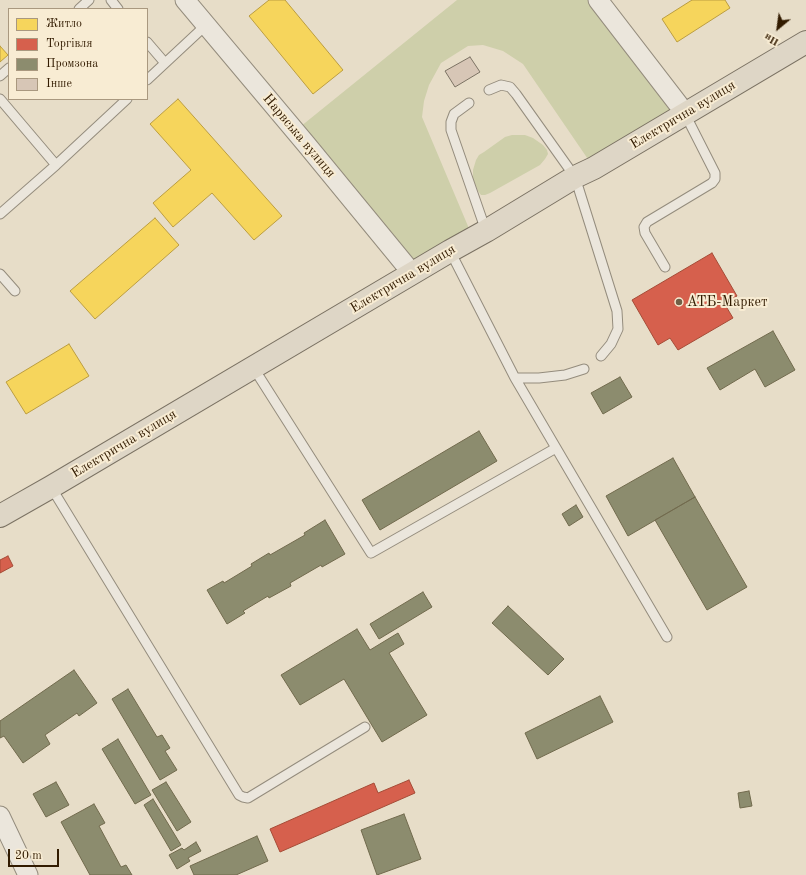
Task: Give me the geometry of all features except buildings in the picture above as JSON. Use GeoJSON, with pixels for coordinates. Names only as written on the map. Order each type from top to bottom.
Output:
{"type":"FeatureCollection","features":[{"type":"Feature","properties":{"kind":"main road","name":"Електрична вулиця"},"geometry":{"type":"LineString","coordinates":[[0,516],[51,488],[412,273],[486,231],[575,177],[594,168],[806,42]]}},
{"type":"Feature","properties":{"kind":"street","name":"Нарвська вулиця"},"geometry":{"type":"LineString","coordinates":[[185,0],[412,273]]}},
{"type":"Feature","properties":{"kind":"street"},"geometry":{"type":"LineString","coordinates":[[598,0],[685,114]]}},
{"type":"Feature","properties":{"kind":"street"},"geometry":{"type":"LineString","coordinates":[[0,816],[28,875]]}},
{"type":"Feature","properties":{"kind":"lane"},"geometry":{"type":"LineString","coordinates":[[80,8],[89,0]]}},
{"type":"Feature","properties":{"kind":"lane"},"geometry":{"type":"LineString","coordinates":[[111,0],[117,8]]}},
{"type":"Feature","properties":{"kind":"lane"},"geometry":{"type":"LineString","coordinates":[[148,79],[206,25]]}},
{"type":"Feature","properties":{"kind":"lane"},"geometry":{"type":"LineString","coordinates":[[148,43],[165,63]]}},
{"type":"Feature","properties":{"kind":"lane"},"geometry":{"type":"LineString","coordinates":[[0,76],[8,69]]}},
{"type":"Feature","properties":{"kind":"lane"},"geometry":{"type":"LineString","coordinates":[[489,90],[501,85],[510,87],[575,177],[617,310],[618,329],[611,344],[601,356]]}},
{"type":"Feature","properties":{"kind":"lane"},"geometry":{"type":"LineString","coordinates":[[0,99],[56,165]]}},
{"type":"Feature","properties":{"kind":"lane"},"geometry":{"type":"LineString","coordinates":[[0,214],[56,165],[126,100]]}},
{"type":"Feature","properties":{"kind":"lane"},"geometry":{"type":"LineString","coordinates":[[469,103],[454,114],[451,130],[486,231]]}},
{"type":"Feature","properties":{"kind":"lane"},"geometry":{"type":"LineString","coordinates":[[665,267],[645,233],[644,226],[647,222],[712,183],[715,179],[715,173],[685,114]]}},
{"type":"Feature","properties":{"kind":"lane"},"geometry":{"type":"LineString","coordinates":[[450,251],[515,378],[667,637]]}},
{"type":"Feature","properties":{"kind":"lane"},"geometry":{"type":"LineString","coordinates":[[0,274],[15,291]]}},
{"type":"Feature","properties":{"kind":"lane"},"geometry":{"type":"LineString","coordinates":[[253,367],[371,553],[556,448]]}},
{"type":"Feature","properties":{"kind":"lane"},"geometry":{"type":"LineString","coordinates":[[515,378],[540,378],[565,375],[584,369]]}},
{"type":"Feature","properties":{"kind":"lane"},"geometry":{"type":"LineString","coordinates":[[51,488],[239,795],[248,798],[365,727]]}},
{"type":"Feature","properties":{"kind":"green space"},"geometry":{"type":"Polygon","coordinates":[[[457,0],[598,0],[685,113],[594,168],[523,64],[503,51],[483,45],[468,46],[441,63],[429,85],[424,101],[422,117],[473,238],[412,273],[295,131],[457,0]]]}},
{"type":"Feature","properties":{"kind":"green space"},"geometry":{"type":"Polygon","coordinates":[[[512,135],[525,135],[533,138],[543,145],[548,154],[540,165],[490,193],[481,195],[473,179],[473,170],[476,160],[479,155],[505,137],[512,135]]]}},
{"type":"Feature","properties":{"kind":"place","name":"АТБ-Маркет"},"geometry":{"type":"Point","coordinates":[679,302]}}]}
